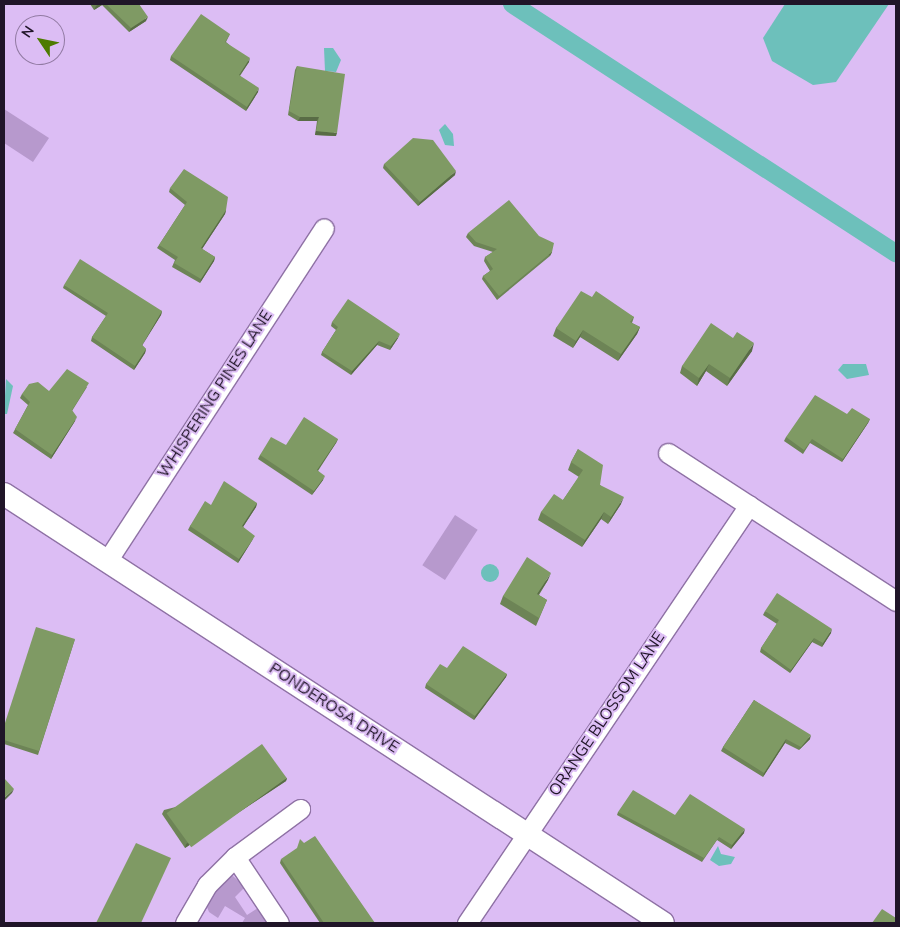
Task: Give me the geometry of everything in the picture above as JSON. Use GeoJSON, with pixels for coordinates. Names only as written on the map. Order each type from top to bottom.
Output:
{"type":"FeatureCollection","features":[{"type":"Feature","properties":{"kind":"street","name":"WHISPERING PINES LANE"},"geometry":{"type":"LineString","coordinates":[[107,561],[324,228]]}},
{"type":"Feature","properties":{"kind":"street"},"geometry":{"type":"LineString","coordinates":[[668,453],[896,601]]}},
{"type":"Feature","properties":{"kind":"street","name":"PONDEROSA DRIVE"},"geometry":{"type":"LineString","coordinates":[[4,494],[663,923]]}},
{"type":"Feature","properties":{"kind":"street","name":"ORANGE BLOSSOM LANE"},"geometry":{"type":"LineString","coordinates":[[467,923],[749,505]]}},
{"type":"Feature","properties":{"kind":"street"},"geometry":{"type":"LineString","coordinates":[[185,923],[207,885],[236,857],[300,809]]}},
{"type":"Feature","properties":{"kind":"street"},"geometry":{"type":"LineString","coordinates":[[236,857],[279,923]]}},
{"type":"Feature","properties":{"kind":"shaded area"},"geometry":{"type":"Polygon","coordinates":[[[785,4],[889,4],[836,82],[813,85],[772,61],[763,38],[785,4]]]}},
{"type":"Feature","properties":{"kind":"shaded area"},"geometry":{"type":"Polygon","coordinates":[[[324,48],[333,48],[341,60],[336,72],[325,71],[324,48]]]}},
{"type":"Feature","properties":{"kind":"shaded area"},"geometry":{"type":"Polygon","coordinates":[[[4,109],[49,138],[33,162],[4,143],[4,109]]]}},
{"type":"Feature","properties":{"kind":"shaded area"},"geometry":{"type":"Polygon","coordinates":[[[445,124],[453,134],[454,146],[445,145],[439,130],[445,124]]]}},
{"type":"Feature","properties":{"kind":"shaded area"},"geometry":{"type":"Polygon","coordinates":[[[843,364],[866,364],[869,375],[847,379],[838,370],[843,364]]]}},
{"type":"Feature","properties":{"kind":"shaded area"},"geometry":{"type":"Polygon","coordinates":[[[6,379],[13,386],[7,414],[4,414],[6,379]]]}},
{"type":"Feature","properties":{"kind":"shaded area"},"geometry":{"type":"Polygon","coordinates":[[[455,515],[478,530],[445,580],[422,565],[455,515]]]}},
{"type":"Feature","properties":{"kind":"shaded area"},"geometry":{"type":"Polygon","coordinates":[[[490,564],[496,567],[499,573],[496,579],[490,582],[484,579],[481,573],[484,567],[490,564]]]}},
{"type":"Feature","properties":{"kind":"shaded area"},"geometry":{"type":"Polygon","coordinates":[[[718,846],[721,854],[735,857],[731,864],[719,866],[710,860],[718,846]]]}},
{"type":"Feature","properties":{"kind":"shaded area"},"geometry":{"type":"Polygon","coordinates":[[[233,876],[245,887],[235,897],[247,915],[258,908],[270,923],[242,923],[245,918],[225,906],[218,918],[209,912],[205,902],[225,878],[233,876]]]}},
{"type":"Feature","properties":{"kind":"building"},"geometry":{"type":"Polygon","coordinates":[[[106,4],[139,4],[148,17],[131,28],[106,4]]]}},
{"type":"Feature","properties":{"kind":"building"},"geometry":{"type":"Polygon","coordinates":[[[201,14],[230,34],[225,42],[250,58],[239,75],[259,88],[247,107],[171,56],[201,14]]]}},
{"type":"Feature","properties":{"kind":"building"},"geometry":{"type":"Polygon","coordinates":[[[297,66],[345,74],[337,133],[316,131],[319,117],[300,117],[289,111],[297,66]]]}},
{"type":"Feature","properties":{"kind":"building"},"geometry":{"type":"Polygon","coordinates":[[[413,138],[433,140],[456,171],[420,202],[384,164],[413,138]]]}},
{"type":"Feature","properties":{"kind":"building"},"geometry":{"type":"Polygon","coordinates":[[[184,169],[228,197],[226,210],[201,248],[215,257],[201,279],[174,263],[178,257],[159,245],[187,202],[170,188],[184,169]]]}},
{"type":"Feature","properties":{"kind":"building"},"geometry":{"type":"Polygon","coordinates":[[[509,200],[539,236],[554,243],[552,252],[499,296],[483,276],[493,269],[485,257],[497,249],[476,242],[468,233],[509,200]]]}},
{"type":"Feature","properties":{"kind":"building"},"geometry":{"type":"Polygon","coordinates":[[[80,259],[162,311],[142,345],[146,349],[135,366],[92,337],[108,313],[64,285],[80,259]]]}},
{"type":"Feature","properties":{"kind":"building"},"geometry":{"type":"Polygon","coordinates":[[[581,291],[592,297],[596,291],[634,317],[630,322],[640,327],[621,354],[583,330],[576,341],[556,328],[581,291]]]}},
{"type":"Feature","properties":{"kind":"building"},"geometry":{"type":"Polygon","coordinates":[[[348,299],[400,334],[391,346],[379,341],[352,371],[322,352],[338,327],[332,322],[348,299]]]}},
{"type":"Feature","properties":{"kind":"building"},"geometry":{"type":"Polygon","coordinates":[[[711,323],[733,338],[737,332],[754,343],[730,378],[709,364],[699,378],[682,366],[711,323]]]}},
{"type":"Feature","properties":{"kind":"building"},"geometry":{"type":"Polygon","coordinates":[[[67,369],[89,383],[72,410],[77,417],[52,455],[15,429],[30,402],[22,394],[29,384],[38,382],[49,391],[67,369]]]}},
{"type":"Feature","properties":{"kind":"building"},"geometry":{"type":"Polygon","coordinates":[[[815,395],[847,414],[852,408],[870,419],[843,459],[812,439],[804,450],[786,437],[815,395]]]}},
{"type":"Feature","properties":{"kind":"building"},"geometry":{"type":"Polygon","coordinates":[[[304,417],[338,439],[317,470],[325,476],[314,491],[260,455],[271,437],[286,445],[304,417]]]}},
{"type":"Feature","properties":{"kind":"building"},"geometry":{"type":"Polygon","coordinates":[[[578,449],[603,465],[600,485],[624,497],[611,517],[604,512],[585,540],[541,512],[554,494],[563,500],[583,470],[571,462],[578,449]]]}},
{"type":"Feature","properties":{"kind":"building"},"geometry":{"type":"Polygon","coordinates":[[[224,481],[257,503],[242,526],[255,536],[239,559],[190,526],[205,501],[211,505],[224,481]]]}},
{"type":"Feature","properties":{"kind":"building"},"geometry":{"type":"Polygon","coordinates":[[[527,557],[551,573],[537,594],[547,600],[539,618],[503,596],[527,557]]]}},
{"type":"Feature","properties":{"kind":"building"},"geometry":{"type":"Polygon","coordinates":[[[777,593],[832,629],[823,643],[814,638],[791,670],[761,648],[779,620],[765,611],[777,593]]]}},
{"type":"Feature","properties":{"kind":"building"},"geometry":{"type":"Polygon","coordinates":[[[36,627],[75,639],[39,751],[4,740],[4,726],[36,627]]]}},
{"type":"Feature","properties":{"kind":"building"},"geometry":{"type":"Polygon","coordinates":[[[463,646],[507,674],[475,716],[426,684],[440,664],[447,668],[463,646]]]}},
{"type":"Feature","properties":{"kind":"building"},"geometry":{"type":"Polygon","coordinates":[[[754,700],[811,735],[801,747],[786,739],[764,773],[723,747],[754,700]]]}},
{"type":"Feature","properties":{"kind":"building"},"geometry":{"type":"Polygon","coordinates":[[[262,744],[287,778],[191,847],[167,813],[262,744]]]}},
{"type":"Feature","properties":{"kind":"building"},"geometry":{"type":"Polygon","coordinates":[[[4,778],[14,789],[4,798],[4,778]]]}},
{"type":"Feature","properties":{"kind":"building"},"geometry":{"type":"Polygon","coordinates":[[[633,790],[675,815],[690,794],[745,829],[732,845],[719,837],[704,858],[618,812],[633,790]]]}},
{"type":"Feature","properties":{"kind":"building"},"geometry":{"type":"Polygon","coordinates":[[[315,836],[375,923],[324,923],[281,859],[297,848],[300,839],[304,843],[315,836]]]}},
{"type":"Feature","properties":{"kind":"building"},"geometry":{"type":"Polygon","coordinates":[[[136,843],[171,858],[141,923],[96,923],[136,843]]]}},
{"type":"Feature","properties":{"kind":"building"},"geometry":{"type":"Polygon","coordinates":[[[882,909],[896,918],[896,923],[872,923],[882,909]]]}},
{"type":"Feature","properties":{"kind":"waterway"},"geometry":{"type":"LineString","coordinates":[[512,4],[896,253]]}}]}
